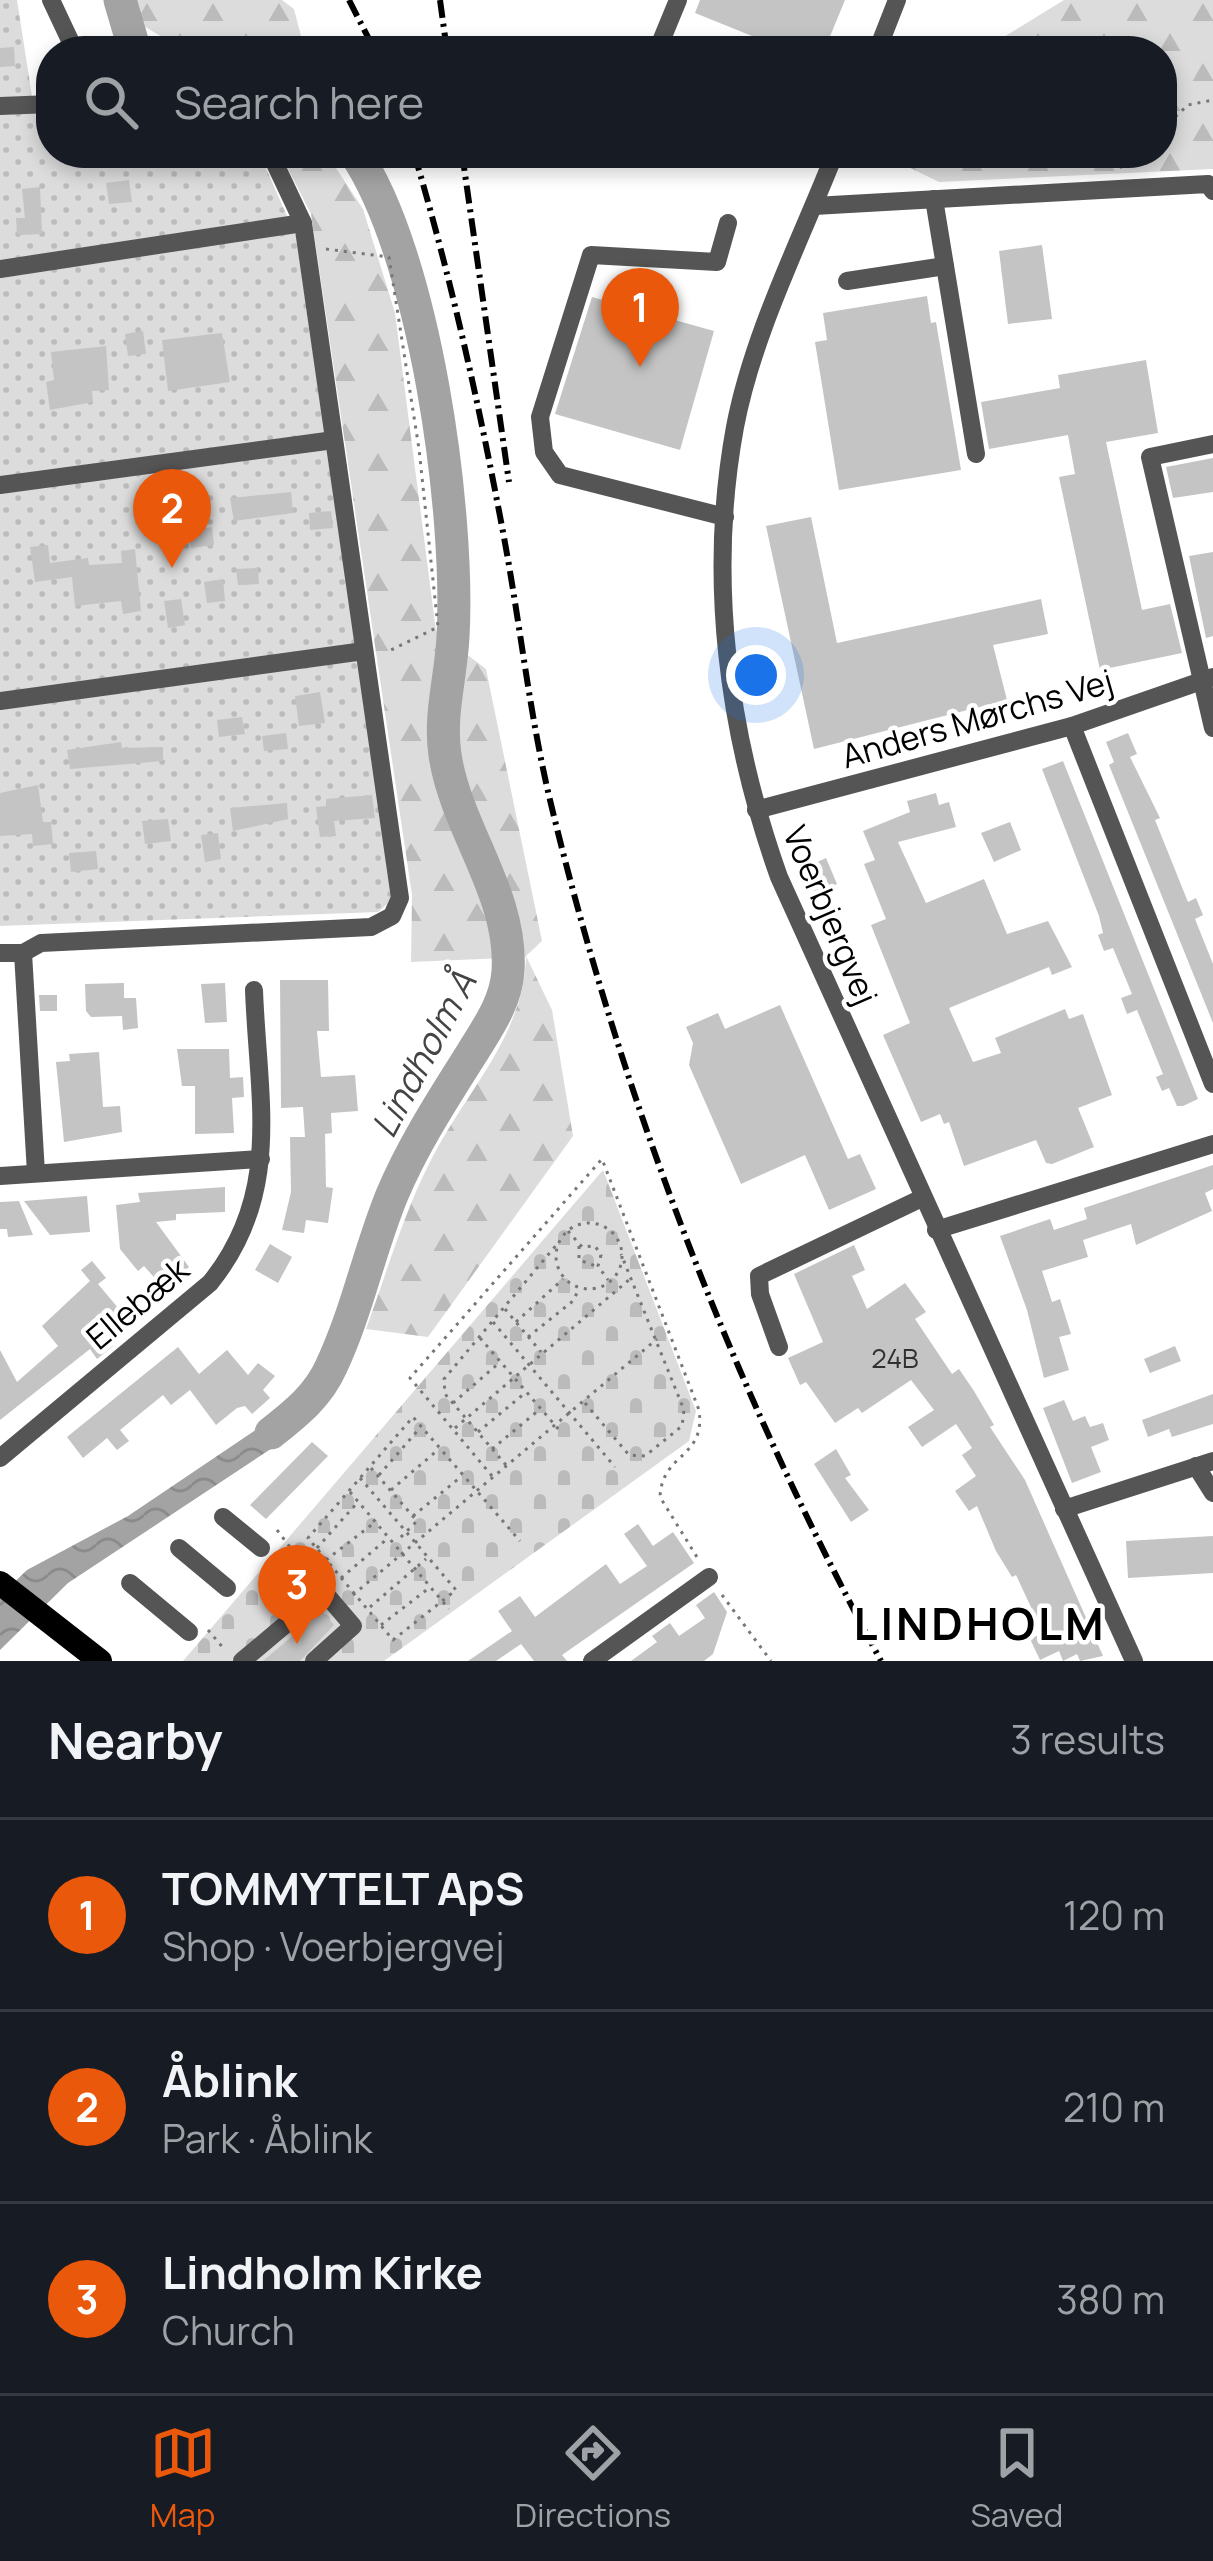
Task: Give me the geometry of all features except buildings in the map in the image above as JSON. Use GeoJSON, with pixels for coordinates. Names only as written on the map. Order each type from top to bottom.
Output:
{"type":"FeatureCollection","features":[{"type":"Feature","properties":{"kind":"main road"},"geometry":{"type":"LineString","coordinates":[[0,1583],[100,1661]]}},
{"type":"Feature","properties":{"kind":"street"},"geometry":{"type":"LineString","coordinates":[[51,0],[68,36]]}},
{"type":"Feature","properties":{"kind":"street"},"geometry":{"type":"LineString","coordinates":[[663,36],[678,0]]}},
{"type":"Feature","properties":{"kind":"street"},"geometry":{"type":"LineString","coordinates":[[883,36],[897,0]]}},
{"type":"Feature","properties":{"kind":"street"},"geometry":{"type":"LineString","coordinates":[[0,106],[36,105]]}},
{"type":"Feature","properties":{"kind":"street"},"geometry":{"type":"LineString","coordinates":[[0,953],[23,952],[41,943],[371,927],[392,916],[400,898],[303,224],[276,168]]}},
{"type":"Feature","properties":{"kind":"street","name":"Voerbjergvej"},"geometry":{"type":"LineString","coordinates":[[830,168],[753,363],[735,426],[725,518],[724,622],[732,701],[755,810],[779,877],[1133,1661]]}},
{"type":"Feature","properties":{"kind":"street"},"geometry":{"type":"LineString","coordinates":[[814,206],[1208,184],[1213,191]]}},
{"type":"Feature","properties":{"kind":"street"},"geometry":{"type":"LineString","coordinates":[[934,199],[976,454]]}},
{"type":"Feature","properties":{"kind":"street"},"geometry":{"type":"LineString","coordinates":[[725,518],[560,475],[544,452],[541,417],[591,255],[716,262],[728,223]]}},
{"type":"Feature","properties":{"kind":"street"},"geometry":{"type":"LineString","coordinates":[[0,269],[303,224]]}},
{"type":"Feature","properties":{"kind":"street"},"geometry":{"type":"LineString","coordinates":[[847,281],[945,266]]}},
{"type":"Feature","properties":{"kind":"street"},"geometry":{"type":"LineString","coordinates":[[0,485],[334,440]]}},
{"type":"Feature","properties":{"kind":"street"},"geometry":{"type":"LineString","coordinates":[[1213,444],[1150,457],[1206,680],[1213,728]]}},
{"type":"Feature","properties":{"kind":"street"},"geometry":{"type":"LineString","coordinates":[[0,701],[364,657]]}},
{"type":"Feature","properties":{"kind":"street","name":"Anders Mørchs Vej"},"geometry":{"type":"LineString","coordinates":[[755,810],[1072,726],[1206,680]]}},
{"type":"Feature","properties":{"kind":"street"},"geometry":{"type":"LineString","coordinates":[[1072,726],[1213,1084]]}},
{"type":"Feature","properties":{"kind":"street"},"geometry":{"type":"LineString","coordinates":[[23,952],[36,1173]]}},
{"type":"Feature","properties":{"kind":"street","name":"Ellebæk"},"geometry":{"type":"LineString","coordinates":[[0,1458],[209,1283],[249,1223],[261,1160],[254,991]]}},
{"type":"Feature","properties":{"kind":"street"},"geometry":{"type":"LineString","coordinates":[[936,1230],[1213,1144]]}},
{"type":"Feature","properties":{"kind":"street"},"geometry":{"type":"LineString","coordinates":[[0,1176],[261,1160]]}},
{"type":"Feature","properties":{"kind":"street"},"geometry":{"type":"LineString","coordinates":[[779,1347],[759,1276],[922,1198]]}},
{"type":"Feature","properties":{"kind":"street"},"geometry":{"type":"LineString","coordinates":[[1064,1509],[1204,1464],[1213,1493]]}},
{"type":"Feature","properties":{"kind":"street"},"geometry":{"type":"LineString","coordinates":[[223,1517],[261,1549]]}},
{"type":"Feature","properties":{"kind":"street"},"geometry":{"type":"LineString","coordinates":[[179,1548],[227,1588]]}},
{"type":"Feature","properties":{"kind":"street"},"geometry":{"type":"LineString","coordinates":[[592,1661],[709,1577]]}},
{"type":"Feature","properties":{"kind":"street"},"geometry":{"type":"LineString","coordinates":[[130,1583],[194,1625]]}},
{"type":"Feature","properties":{"kind":"street"},"geometry":{"type":"LineString","coordinates":[[238,1661],[331,1600],[353,1626],[314,1661]]}},
{"type":"Feature","properties":{"kind":"path"},"geometry":{"type":"LineString","coordinates":[[1177,115],[1188,105],[1213,100]]}},
{"type":"Feature","properties":{"kind":"path"},"geometry":{"type":"LineString","coordinates":[[306,247],[388,257],[419,449],[438,627],[364,657]]}},
{"type":"Feature","properties":{"kind":"path"},"geometry":{"type":"LineString","coordinates":[[493,1476],[410,1378],[602,1159],[699,1410],[702,1431],[696,1444],[668,1468],[660,1497]]}},
{"type":"Feature","properties":{"kind":"path"},"geometry":{"type":"LineString","coordinates":[[506,1465],[453,1403],[444,1379],[568,1231],[599,1225],[615,1236],[633,1277],[684,1410],[682,1426],[646,1456],[629,1455],[582,1400]]}},
{"type":"Feature","properties":{"kind":"path"},"geometry":{"type":"LineString","coordinates":[[568,1231],[580,1244],[595,1246],[601,1255],[598,1266]]}},
{"type":"Feature","properties":{"kind":"path"},"geometry":{"type":"LineString","coordinates":[[558,1244],[556,1262],[564,1278],[580,1288],[609,1281]]}},
{"type":"Feature","properties":{"kind":"path"},"geometry":{"type":"LineString","coordinates":[[580,1244],[579,1260],[598,1266],[609,1281]]}},
{"type":"Feature","properties":{"kind":"path"},"geometry":{"type":"LineString","coordinates":[[609,1281],[621,1254]]}},
{"type":"Feature","properties":{"kind":"path"},"geometry":{"type":"LineString","coordinates":[[453,1430],[633,1277]]}},
{"type":"Feature","properties":{"kind":"path"},"geometry":{"type":"LineString","coordinates":[[516,1322],[564,1278]]}},
{"type":"Feature","properties":{"kind":"path"},"geometry":{"type":"LineString","coordinates":[[528,1337],[573,1301],[580,1288]]}},
{"type":"Feature","properties":{"kind":"path"},"geometry":{"type":"LineString","coordinates":[[503,1307],[543,1354]]}},
{"type":"Feature","properties":{"kind":"path"},"geometry":{"type":"LineString","coordinates":[[492,1320],[615,1467]]}},
{"type":"Feature","properties":{"kind":"path"},"geometry":{"type":"LineString","coordinates":[[478,1337],[560,1431]]}},
{"type":"Feature","properties":{"kind":"path"},"geometry":{"type":"LineString","coordinates":[[277,1530],[331,1600],[354,1593],[657,1339]]}},
{"type":"Feature","properties":{"kind":"path"},"geometry":{"type":"LineString","coordinates":[[453,1403],[500,1361]]}},
{"type":"Feature","properties":{"kind":"path"},"geometry":{"type":"LineString","coordinates":[[478,1432],[526,1392]]}},
{"type":"Feature","properties":{"kind":"path"},"geometry":{"type":"LineString","coordinates":[[492,1449],[541,1409]]}},
{"type":"Feature","properties":{"kind":"path"},"geometry":{"type":"LineString","coordinates":[[360,1478],[456,1591],[393,1640],[308,1538],[360,1478],[370,1467],[413,1417],[520,1540]]}},
{"type":"Feature","properties":{"kind":"path"},"geometry":{"type":"LineString","coordinates":[[378,1476],[421,1426]]}},
{"type":"Feature","properties":{"kind":"path"},"geometry":{"type":"LineString","coordinates":[[390,1490],[440,1448]]}},
{"type":"Feature","properties":{"kind":"path"},"geometry":{"type":"LineString","coordinates":[[370,1467],[417,1521],[394,1544]]}},
{"type":"Feature","properties":{"kind":"path"},"geometry":{"type":"LineString","coordinates":[[413,1516],[463,1475]]}},
{"type":"Feature","properties":{"kind":"path"},"geometry":{"type":"LineString","coordinates":[[349,1491],[449,1609]]}},
{"type":"Feature","properties":{"kind":"path"},"geometry":{"type":"LineString","coordinates":[[317,1549],[358,1502]]}},
{"type":"Feature","properties":{"kind":"path"},"geometry":{"type":"LineString","coordinates":[[326,1560],[376,1522]]}},
{"type":"Feature","properties":{"kind":"path"},"geometry":{"type":"LineString","coordinates":[[341,1578],[389,1538]]}},
{"type":"Feature","properties":{"kind":"path"},"geometry":{"type":"LineString","coordinates":[[367,1609],[428,1557]]}},
{"type":"Feature","properties":{"kind":"path"},"geometry":{"type":"LineString","coordinates":[[381,1625],[430,1587]]}},
{"type":"Feature","properties":{"kind":"path"},"geometry":{"type":"LineString","coordinates":[[194,1625],[238,1661]]}},
{"type":"Feature","properties":{"kind":"green space"},"geometry":{"type":"Polygon","coordinates":[[[0,0],[17,0],[36,109],[36,168],[266,168],[296,236],[392,900],[378,912],[0,926],[0,0]]]}},
{"type":"Feature","properties":{"kind":"green space"},"geometry":{"type":"Polygon","coordinates":[[[133,0],[282,0],[294,9],[301,36],[160,36],[139,23],[133,0]]]}},
{"type":"Feature","properties":{"kind":"green space"},"geometry":{"type":"Polygon","coordinates":[[[1064,0],[1213,0],[1213,169],[939,182],[911,168],[1177,168],[1177,36],[1005,36],[1064,0]]]}},
{"type":"Feature","properties":{"kind":"green space"},"geometry":{"type":"Polygon","coordinates":[[[288,168],[336,168],[363,209],[395,313],[436,631],[486,669],[542,941],[526,956],[552,1010],[573,1136],[428,1337],[366,1329],[420,1184],[515,1013],[526,957],[411,962],[412,895],[311,214],[288,168]]]}},
{"type":"Feature","properties":{"kind":"green space"},"geometry":{"type":"Polygon","coordinates":[[[603,1170],[696,1411],[689,1441],[384,1661],[183,1661],[603,1170]]]}},
{"type":"Feature","properties":{"kind":"water"},"geometry":{"type":"Polygon","coordinates":[[[307,1405],[318,1409],[295,1433],[68,1583],[0,1650],[0,1596],[27,1570],[128,1516],[284,1411],[307,1405]]]}},
{"type":"Feature","properties":{"kind":"waterway","name":"Lindholm Å"},"geometry":{"type":"LineString","coordinates":[[120,0],[131,36]]}},
{"type":"Feature","properties":{"kind":"waterway","name":"Lindholm Å"},"geometry":{"type":"LineString","coordinates":[[271,1433],[306,1403],[326,1377],[400,1176],[495,1014],[508,971],[502,915],[460,809],[445,755],[454,584],[444,456],[433,387],[401,255],[363,168]]}},
{"type":"Feature","properties":{"kind":"railway"},"geometry":{"type":"LineString","coordinates":[[349,0],[367,36]]}},
{"type":"Feature","properties":{"kind":"railway"},"geometry":{"type":"LineString","coordinates":[[440,0],[445,36]]}},
{"type":"Feature","properties":{"kind":"railway"},"geometry":{"type":"LineString","coordinates":[[418,168],[484,436],[550,800],[611,1023],[687,1241],[731,1349],[777,1454],[881,1661]]}},
{"type":"Feature","properties":{"kind":"railway"},"geometry":{"type":"LineString","coordinates":[[464,168],[509,482]]}},
{"type":"Feature","properties":{"kind":"place","name":"TOMMYTELT ApS"},"geometry":{"type":"Point","coordinates":[640,367]}},
{"type":"Feature","properties":{"kind":"place","name":"Åblink"},"geometry":{"type":"Point","coordinates":[172,568]}},
{"type":"Feature","properties":{"kind":"place","name":"Lindholm Kirke"},"geometry":{"type":"Point","coordinates":[297,1644]}},
{"type":"Feature","properties":{"kind":"district","name":"LINDHOLM"},"geometry":{"type":"Point","coordinates":[980,1623]}}]}
